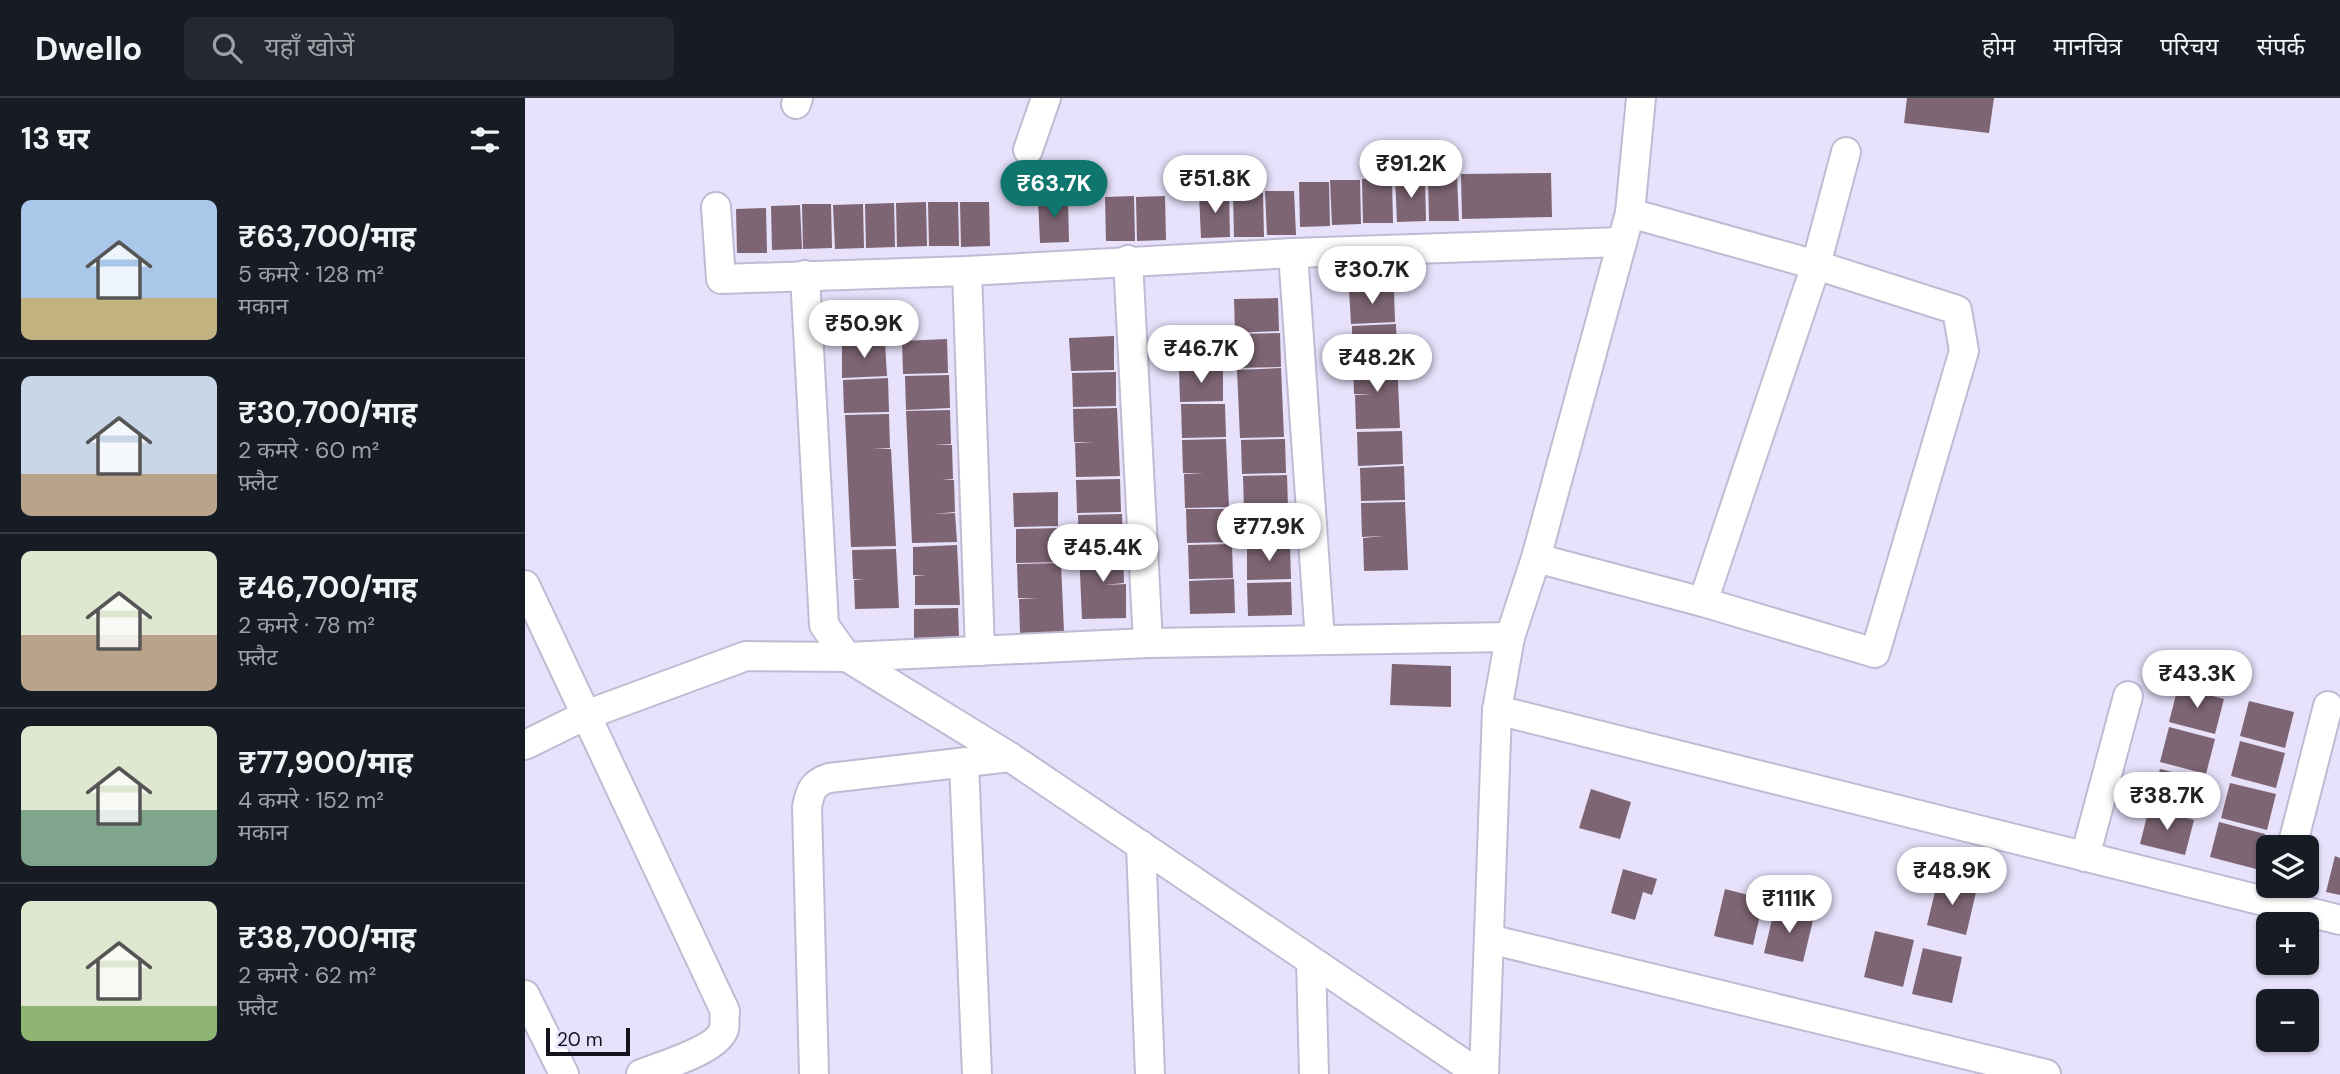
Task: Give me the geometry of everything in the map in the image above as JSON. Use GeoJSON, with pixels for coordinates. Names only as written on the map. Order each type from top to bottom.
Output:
{"type":"FeatureCollection","features":[{"type":"Feature","properties":{"kind":"street"},"geometry":{"type":"LineString","coordinates":[[1028,150],[1046,98]]}},
{"type":"Feature","properties":{"kind":"street"},"geometry":{"type":"LineString","coordinates":[[1484,1074],[1497,710],[1510,637],[1536,558],[1630,213],[1641,98]]}},
{"type":"Feature","properties":{"kind":"street"},"geometry":{"type":"LineString","coordinates":[[1703,602],[1816,265],[1846,152]]}},
{"type":"Feature","properties":{"kind":"street"},"geometry":{"type":"LineString","coordinates":[[716,207],[721,279],[967,271],[1128,260],[1293,253],[1622,242]]}},
{"type":"Feature","properties":{"kind":"street"},"geometry":{"type":"LineString","coordinates":[[1536,558],[1703,602],[1875,653],[1964,351],[1957,310],[1816,265],[1630,213]]}},
{"type":"Feature","properties":{"kind":"street"},"geometry":{"type":"LineString","coordinates":[[1293,253],[1320,640]]}},
{"type":"Feature","properties":{"kind":"street"},"geometry":{"type":"LineString","coordinates":[[1128,260],[1147,643]]}},
{"type":"Feature","properties":{"kind":"street"},"geometry":{"type":"LineString","coordinates":[[967,271],[981,650]]}},
{"type":"Feature","properties":{"kind":"street"},"geometry":{"type":"LineString","coordinates":[[805,275],[824,625],[847,657],[1010,757],[1479,1074]]}},
{"type":"Feature","properties":{"kind":"street"},"geometry":{"type":"LineString","coordinates":[[525,585],[725,1012],[724,1029],[717,1041],[641,1074]]}},
{"type":"Feature","properties":{"kind":"street"},"geometry":{"type":"LineString","coordinates":[[525,745],[586,715],[746,656],[847,657],[1147,643],[1510,637]]}},
{"type":"Feature","properties":{"kind":"street"},"geometry":{"type":"LineString","coordinates":[[2085,857],[2128,696]]}},
{"type":"Feature","properties":{"kind":"street"},"geometry":{"type":"LineString","coordinates":[[2296,835],[2328,706]]}},
{"type":"Feature","properties":{"kind":"street"},"geometry":{"type":"LineString","coordinates":[[1497,710],[2085,857],[2256,890]]}},
{"type":"Feature","properties":{"kind":"street"},"geometry":{"type":"LineString","coordinates":[[814,1074],[807,807],[812,788],[817,782],[829,778],[1010,757]]}},
{"type":"Feature","properties":{"kind":"street"},"geometry":{"type":"LineString","coordinates":[[964,763],[977,1074]]}},
{"type":"Feature","properties":{"kind":"street"},"geometry":{"type":"LineString","coordinates":[[1141,845],[1150,1074]]}},
{"type":"Feature","properties":{"kind":"street"},"geometry":{"type":"LineString","coordinates":[[2287,898],[2340,920]]}},
{"type":"Feature","properties":{"kind":"street"},"geometry":{"type":"LineString","coordinates":[[1489,939],[2046,1074]]}},
{"type":"Feature","properties":{"kind":"street"},"geometry":{"type":"LineString","coordinates":[[1311,961],[1314,1074]]}},
{"type":"Feature","properties":{"kind":"street"},"geometry":{"type":"LineString","coordinates":[[525,995],[565,1074]]}},
{"type":"Feature","properties":{"kind":"building"},"geometry":{"type":"Polygon","coordinates":[[[1907,98],[1994,98],[1989,133],[1904,123],[1907,98]]]}},
{"type":"Feature","properties":{"kind":"building"},"geometry":{"type":"Polygon","coordinates":[[[1551,173],[1552,217],[1462,219],[1461,174],[1551,173]]]}},
{"type":"Feature","properties":{"kind":"building"},"geometry":{"type":"Polygon","coordinates":[[[1457,177],[1459,221],[1429,221],[1428,178],[1457,177]]]}},
{"type":"Feature","properties":{"kind":"building"},"geometry":{"type":"Polygon","coordinates":[[[1395,178],[1425,178],[1426,221],[1397,222],[1395,178]]]}},
{"type":"Feature","properties":{"kind":"building"},"geometry":{"type":"Polygon","coordinates":[[[1362,179],[1392,179],[1393,223],[1363,223],[1362,179]]]}},
{"type":"Feature","properties":{"kind":"building"},"geometry":{"type":"Polygon","coordinates":[[[1330,180],[1360,180],[1361,224],[1332,225],[1330,180]]]}},
{"type":"Feature","properties":{"kind":"building"},"geometry":{"type":"Polygon","coordinates":[[[1299,182],[1329,182],[1330,226],[1300,227],[1299,182]]]}},
{"type":"Feature","properties":{"kind":"building"},"geometry":{"type":"Polygon","coordinates":[[[1265,191],[1294,191],[1296,235],[1267,235],[1265,191]]]}},
{"type":"Feature","properties":{"kind":"building"},"geometry":{"type":"Polygon","coordinates":[[[1229,193],[1230,237],[1201,238],[1199,194],[1229,193]]]}},
{"type":"Feature","properties":{"kind":"building"},"geometry":{"type":"Polygon","coordinates":[[[1233,193],[1263,193],[1264,237],[1234,237],[1233,193]]]}},
{"type":"Feature","properties":{"kind":"building"},"geometry":{"type":"Polygon","coordinates":[[[1134,196],[1135,241],[1106,241],[1105,197],[1134,196]]]}},
{"type":"Feature","properties":{"kind":"building"},"geometry":{"type":"Polygon","coordinates":[[[1165,196],[1166,240],[1137,241],[1136,197],[1165,196]]]}},
{"type":"Feature","properties":{"kind":"building"},"geometry":{"type":"Polygon","coordinates":[[[1068,198],[1069,242],[1040,243],[1038,199],[1068,198]]]}},
{"type":"Feature","properties":{"kind":"building"},"geometry":{"type":"Polygon","coordinates":[[[926,202],[927,246],[897,247],[896,203],[926,202]]]}},
{"type":"Feature","properties":{"kind":"building"},"geometry":{"type":"Polygon","coordinates":[[[928,202],[958,202],[959,246],[929,246],[928,202]]]}},
{"type":"Feature","properties":{"kind":"building"},"geometry":{"type":"Polygon","coordinates":[[[960,202],[989,202],[990,246],[961,247],[960,202]]]}},
{"type":"Feature","properties":{"kind":"building"},"geometry":{"type":"Polygon","coordinates":[[[894,203],[895,247],[866,248],[865,204],[894,203]]]}},
{"type":"Feature","properties":{"kind":"building"},"geometry":{"type":"Polygon","coordinates":[[[802,204],[831,204],[832,248],[803,249],[802,204]]]}},
{"type":"Feature","properties":{"kind":"building"},"geometry":{"type":"Polygon","coordinates":[[[863,204],[864,248],[835,249],[833,205],[863,204]]]}},
{"type":"Feature","properties":{"kind":"building"},"geometry":{"type":"Polygon","coordinates":[[[800,205],[802,249],[772,250],[771,206],[800,205]]]}},
{"type":"Feature","properties":{"kind":"building"},"geometry":{"type":"Polygon","coordinates":[[[766,208],[767,253],[737,253],[736,209],[766,208]]]}},
{"type":"Feature","properties":{"kind":"building"},"geometry":{"type":"Polygon","coordinates":[[[1394,289],[1395,322],[1351,324],[1349,290],[1394,289]]]}},
{"type":"Feature","properties":{"kind":"building"},"geometry":{"type":"Polygon","coordinates":[[[1278,298],[1279,331],[1235,333],[1234,299],[1278,298]]]}},
{"type":"Feature","properties":{"kind":"building"},"geometry":{"type":"Polygon","coordinates":[[[1396,324],[1397,358],[1352,359],[1352,326],[1396,324]]]}},
{"type":"Feature","properties":{"kind":"building"},"geometry":{"type":"Polygon","coordinates":[[[1280,333],[1281,367],[1236,368],[1236,334],[1280,333]]]}},
{"type":"Feature","properties":{"kind":"building"},"geometry":{"type":"Polygon","coordinates":[[[1114,336],[1114,370],[1071,371],[1069,338],[1114,336]]]}},
{"type":"Feature","properties":{"kind":"building"},"geometry":{"type":"Polygon","coordinates":[[[947,339],[948,373],[903,374],[902,341],[947,339]]]}},
{"type":"Feature","properties":{"kind":"building"},"geometry":{"type":"Polygon","coordinates":[[[885,343],[887,376],[842,378],[842,344],[885,343]]]}},
{"type":"Feature","properties":{"kind":"building"},"geometry":{"type":"Polygon","coordinates":[[[1397,360],[1400,428],[1356,429],[1355,395],[1372,394],[1354,394],[1353,361],[1397,360]]]}},
{"type":"Feature","properties":{"kind":"building"},"geometry":{"type":"Polygon","coordinates":[[[1223,367],[1223,401],[1180,402],[1179,369],[1223,367]]]}},
{"type":"Feature","properties":{"kind":"building"},"geometry":{"type":"Polygon","coordinates":[[[1281,368],[1284,437],[1240,438],[1237,370],[1281,368]]]}},
{"type":"Feature","properties":{"kind":"building"},"geometry":{"type":"Polygon","coordinates":[[[1116,372],[1116,406],[1073,407],[1072,373],[1116,372]]]}},
{"type":"Feature","properties":{"kind":"building"},"geometry":{"type":"Polygon","coordinates":[[[949,375],[950,408],[906,410],[905,376],[949,375]]]}},
{"type":"Feature","properties":{"kind":"building"},"geometry":{"type":"Polygon","coordinates":[[[888,378],[889,412],[844,413],[843,380],[888,378]]]}},
{"type":"Feature","properties":{"kind":"building"},"geometry":{"type":"Polygon","coordinates":[[[1181,404],[1225,404],[1226,437],[1182,438],[1181,404]]]}},
{"type":"Feature","properties":{"kind":"building"},"geometry":{"type":"Polygon","coordinates":[[[1117,408],[1120,476],[1076,477],[1075,443],[1095,442],[1074,442],[1073,409],[1117,408]]]}},
{"type":"Feature","properties":{"kind":"building"},"geometry":{"type":"Polygon","coordinates":[[[950,410],[951,444],[934,445],[952,445],[953,479],[942,480],[954,480],[955,512],[933,514],[955,513],[957,542],[912,543],[906,411],[950,410]]]}},
{"type":"Feature","properties":{"kind":"building"},"geometry":{"type":"Polygon","coordinates":[[[889,414],[890,448],[873,449],[891,449],[896,546],[851,547],[845,415],[889,414]]]}},
{"type":"Feature","properties":{"kind":"building"},"geometry":{"type":"Polygon","coordinates":[[[1402,431],[1403,464],[1358,466],[1357,432],[1402,431]]]}},
{"type":"Feature","properties":{"kind":"building"},"geometry":{"type":"Polygon","coordinates":[[[1226,439],[1229,507],[1185,508],[1184,474],[1204,473],[1183,473],[1182,440],[1226,439]]]}},
{"type":"Feature","properties":{"kind":"building"},"geometry":{"type":"Polygon","coordinates":[[[1285,439],[1286,473],[1242,474],[1241,440],[1285,439]]]}},
{"type":"Feature","properties":{"kind":"building"},"geometry":{"type":"Polygon","coordinates":[[[1404,466],[1405,500],[1361,501],[1360,468],[1404,466]]]}},
{"type":"Feature","properties":{"kind":"building"},"geometry":{"type":"Polygon","coordinates":[[[1287,475],[1288,508],[1244,510],[1243,476],[1287,475]]]}},
{"type":"Feature","properties":{"kind":"building"},"geometry":{"type":"Polygon","coordinates":[[[1120,479],[1121,512],[1077,513],[1076,480],[1120,479]]]}},
{"type":"Feature","properties":{"kind":"building"},"geometry":{"type":"Polygon","coordinates":[[[1058,492],[1058,526],[1014,527],[1013,493],[1058,492]]]}},
{"type":"Feature","properties":{"kind":"building"},"geometry":{"type":"Polygon","coordinates":[[[1405,502],[1408,570],[1364,571],[1363,538],[1383,536],[1362,537],[1361,503],[1405,502]]]}},
{"type":"Feature","properties":{"kind":"building"},"geometry":{"type":"Polygon","coordinates":[[[1186,509],[1230,509],[1231,542],[1187,543],[1186,509]]]}},
{"type":"Feature","properties":{"kind":"building"},"geometry":{"type":"Polygon","coordinates":[[[1289,510],[1290,544],[1245,545],[1244,511],[1289,510]]]}},
{"type":"Feature","properties":{"kind":"building"},"geometry":{"type":"Polygon","coordinates":[[[1122,514],[1123,548],[1079,549],[1078,515],[1122,514]]]}},
{"type":"Feature","properties":{"kind":"building"},"geometry":{"type":"Polygon","coordinates":[[[1060,528],[1061,562],[1016,563],[1016,529],[1060,528]]]}},
{"type":"Feature","properties":{"kind":"building"},"geometry":{"type":"Polygon","coordinates":[[[1232,544],[1233,578],[1189,579],[1188,545],[1232,544]]]}},
{"type":"Feature","properties":{"kind":"building"},"geometry":{"type":"Polygon","coordinates":[[[957,545],[960,605],[915,605],[915,576],[926,575],[913,575],[913,547],[957,545]]]}},
{"type":"Feature","properties":{"kind":"building"},"geometry":{"type":"Polygon","coordinates":[[[1290,545],[1291,579],[1247,580],[1247,546],[1290,545]]]}},
{"type":"Feature","properties":{"kind":"building"},"geometry":{"type":"Polygon","coordinates":[[[896,549],[899,608],[855,609],[854,580],[865,579],[853,579],[852,550],[896,549]]]}},
{"type":"Feature","properties":{"kind":"building"},"geometry":{"type":"Polygon","coordinates":[[[1123,549],[1124,583],[1104,585],[1126,584],[1126,618],[1082,619],[1079,551],[1123,549]]]}},
{"type":"Feature","properties":{"kind":"building"},"geometry":{"type":"Polygon","coordinates":[[[1061,563],[1064,632],[1020,633],[1019,599],[1039,598],[1018,598],[1017,564],[1061,563]]]}},
{"type":"Feature","properties":{"kind":"building"},"geometry":{"type":"Polygon","coordinates":[[[1234,579],[1235,613],[1190,614],[1189,581],[1234,579]]]}},
{"type":"Feature","properties":{"kind":"building"},"geometry":{"type":"Polygon","coordinates":[[[1291,582],[1292,615],[1248,616],[1247,583],[1291,582]]]}},
{"type":"Feature","properties":{"kind":"building"},"geometry":{"type":"Polygon","coordinates":[[[958,608],[959,637],[914,638],[914,609],[958,608]]]}},
{"type":"Feature","properties":{"kind":"building"},"geometry":{"type":"Polygon","coordinates":[[[1392,664],[1451,666],[1451,707],[1390,705],[1392,664]]]}},
{"type":"Feature","properties":{"kind":"building"},"geometry":{"type":"Polygon","coordinates":[[[2178,687],[2224,699],[2215,734],[2169,722],[2178,687]]]}},
{"type":"Feature","properties":{"kind":"building"},"geometry":{"type":"Polygon","coordinates":[[[2249,701],[2294,712],[2285,748],[2240,736],[2249,701]]]}},
{"type":"Feature","properties":{"kind":"building"},"geometry":{"type":"Polygon","coordinates":[[[2169,727],[2215,739],[2206,774],[2160,762],[2169,727]]]}},
{"type":"Feature","properties":{"kind":"building"},"geometry":{"type":"Polygon","coordinates":[[[2240,741],[2285,753],[2276,788],[2231,776],[2240,741]]]}},
{"type":"Feature","properties":{"kind":"building"},"geometry":{"type":"Polygon","coordinates":[[[2160,769],[2205,780],[2196,816],[2151,804],[2160,769]]]}},
{"type":"Feature","properties":{"kind":"building"},"geometry":{"type":"Polygon","coordinates":[[[2230,783],[2276,794],[2267,830],[2221,818],[2230,783]]]}},
{"type":"Feature","properties":{"kind":"building"},"geometry":{"type":"Polygon","coordinates":[[[1591,789],[1631,802],[1620,839],[1579,828],[1591,789]]]}},
{"type":"Feature","properties":{"kind":"building"},"geometry":{"type":"Polygon","coordinates":[[[2149,808],[2194,820],[2185,855],[2140,844],[2149,808]]]}},
{"type":"Feature","properties":{"kind":"building"},"geometry":{"type":"Polygon","coordinates":[[[2219,822],[2265,834],[2256,835],[2256,869],[2210,857],[2219,822]]]}},
{"type":"Feature","properties":{"kind":"building"},"geometry":{"type":"Polygon","coordinates":[[[2335,856],[2340,858],[2340,895],[2326,892],[2335,856]]]}},
{"type":"Feature","properties":{"kind":"building"},"geometry":{"type":"Polygon","coordinates":[[[1623,869],[1657,879],[1652,895],[1643,892],[1635,920],[1611,913],[1623,869]]]}},
{"type":"Feature","properties":{"kind":"building"},"geometry":{"type":"Polygon","coordinates":[[[1938,879],[1977,888],[1966,935],[1927,925],[1938,879]]]}},
{"type":"Feature","properties":{"kind":"building"},"geometry":{"type":"Polygon","coordinates":[[[1725,889],[1764,899],[1753,945],[1714,936],[1725,889]]]}},
{"type":"Feature","properties":{"kind":"building"},"geometry":{"type":"Polygon","coordinates":[[[1775,907],[1814,916],[1803,962],[1764,953],[1775,907]]]}},
{"type":"Feature","properties":{"kind":"building"},"geometry":{"type":"Polygon","coordinates":[[[1875,931],[1914,940],[1903,987],[1864,977],[1875,931]]]}},
{"type":"Feature","properties":{"kind":"building"},"geometry":{"type":"Polygon","coordinates":[[[1923,948],[1962,957],[1952,1003],[1912,994],[1923,948]]]}}]}
